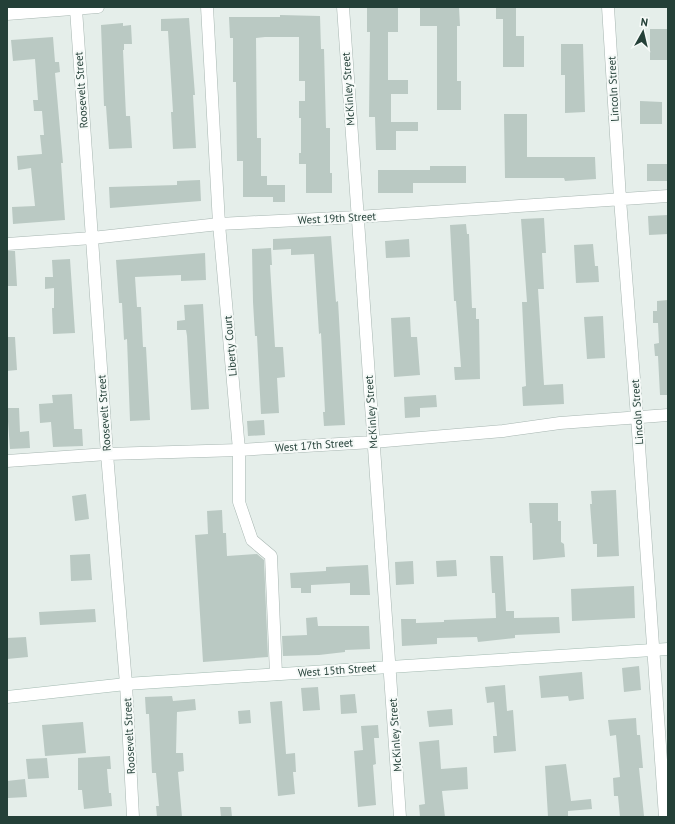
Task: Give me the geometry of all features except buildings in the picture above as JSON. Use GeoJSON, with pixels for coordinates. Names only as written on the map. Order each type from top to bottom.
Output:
{"type":"FeatureCollection","features":[{"type":"Feature","properties":{"kind":"street"},"geometry":{"type":"LineString","coordinates":[[7,14],[98,7]]}},
{"type":"Feature","properties":{"kind":"street","name":"Liberty Court"},"geometry":{"type":"LineString","coordinates":[[207,7],[219,224],[239,450],[239,502],[252,540],[271,556],[276,674]]}},
{"type":"Feature","properties":{"kind":"street","name":"McKinley Street"},"geometry":{"type":"LineString","coordinates":[[343,7],[400,817]]}},
{"type":"Feature","properties":{"kind":"street","name":"Lincoln Street"},"geometry":{"type":"LineString","coordinates":[[608,7],[620,199],[665,817]]}},
{"type":"Feature","properties":{"kind":"street","name":"Roosevelt Street"},"geometry":{"type":"LineString","coordinates":[[76,9],[107,454],[126,684],[134,817]]}},
{"type":"Feature","properties":{"kind":"street","name":"West 19th Street"},"geometry":{"type":"LineString","coordinates":[[7,244],[92,238],[219,224],[357,217],[668,196]]}},
{"type":"Feature","properties":{"kind":"street","name":"West 17th Street"},"geometry":{"type":"LineString","coordinates":[[7,460],[107,454],[239,450],[373,442],[504,431],[560,423],[668,415]]}},
{"type":"Feature","properties":{"kind":"street","name":"West 15th Street"},"geometry":{"type":"LineString","coordinates":[[7,697],[126,684],[668,649]]}}]}
